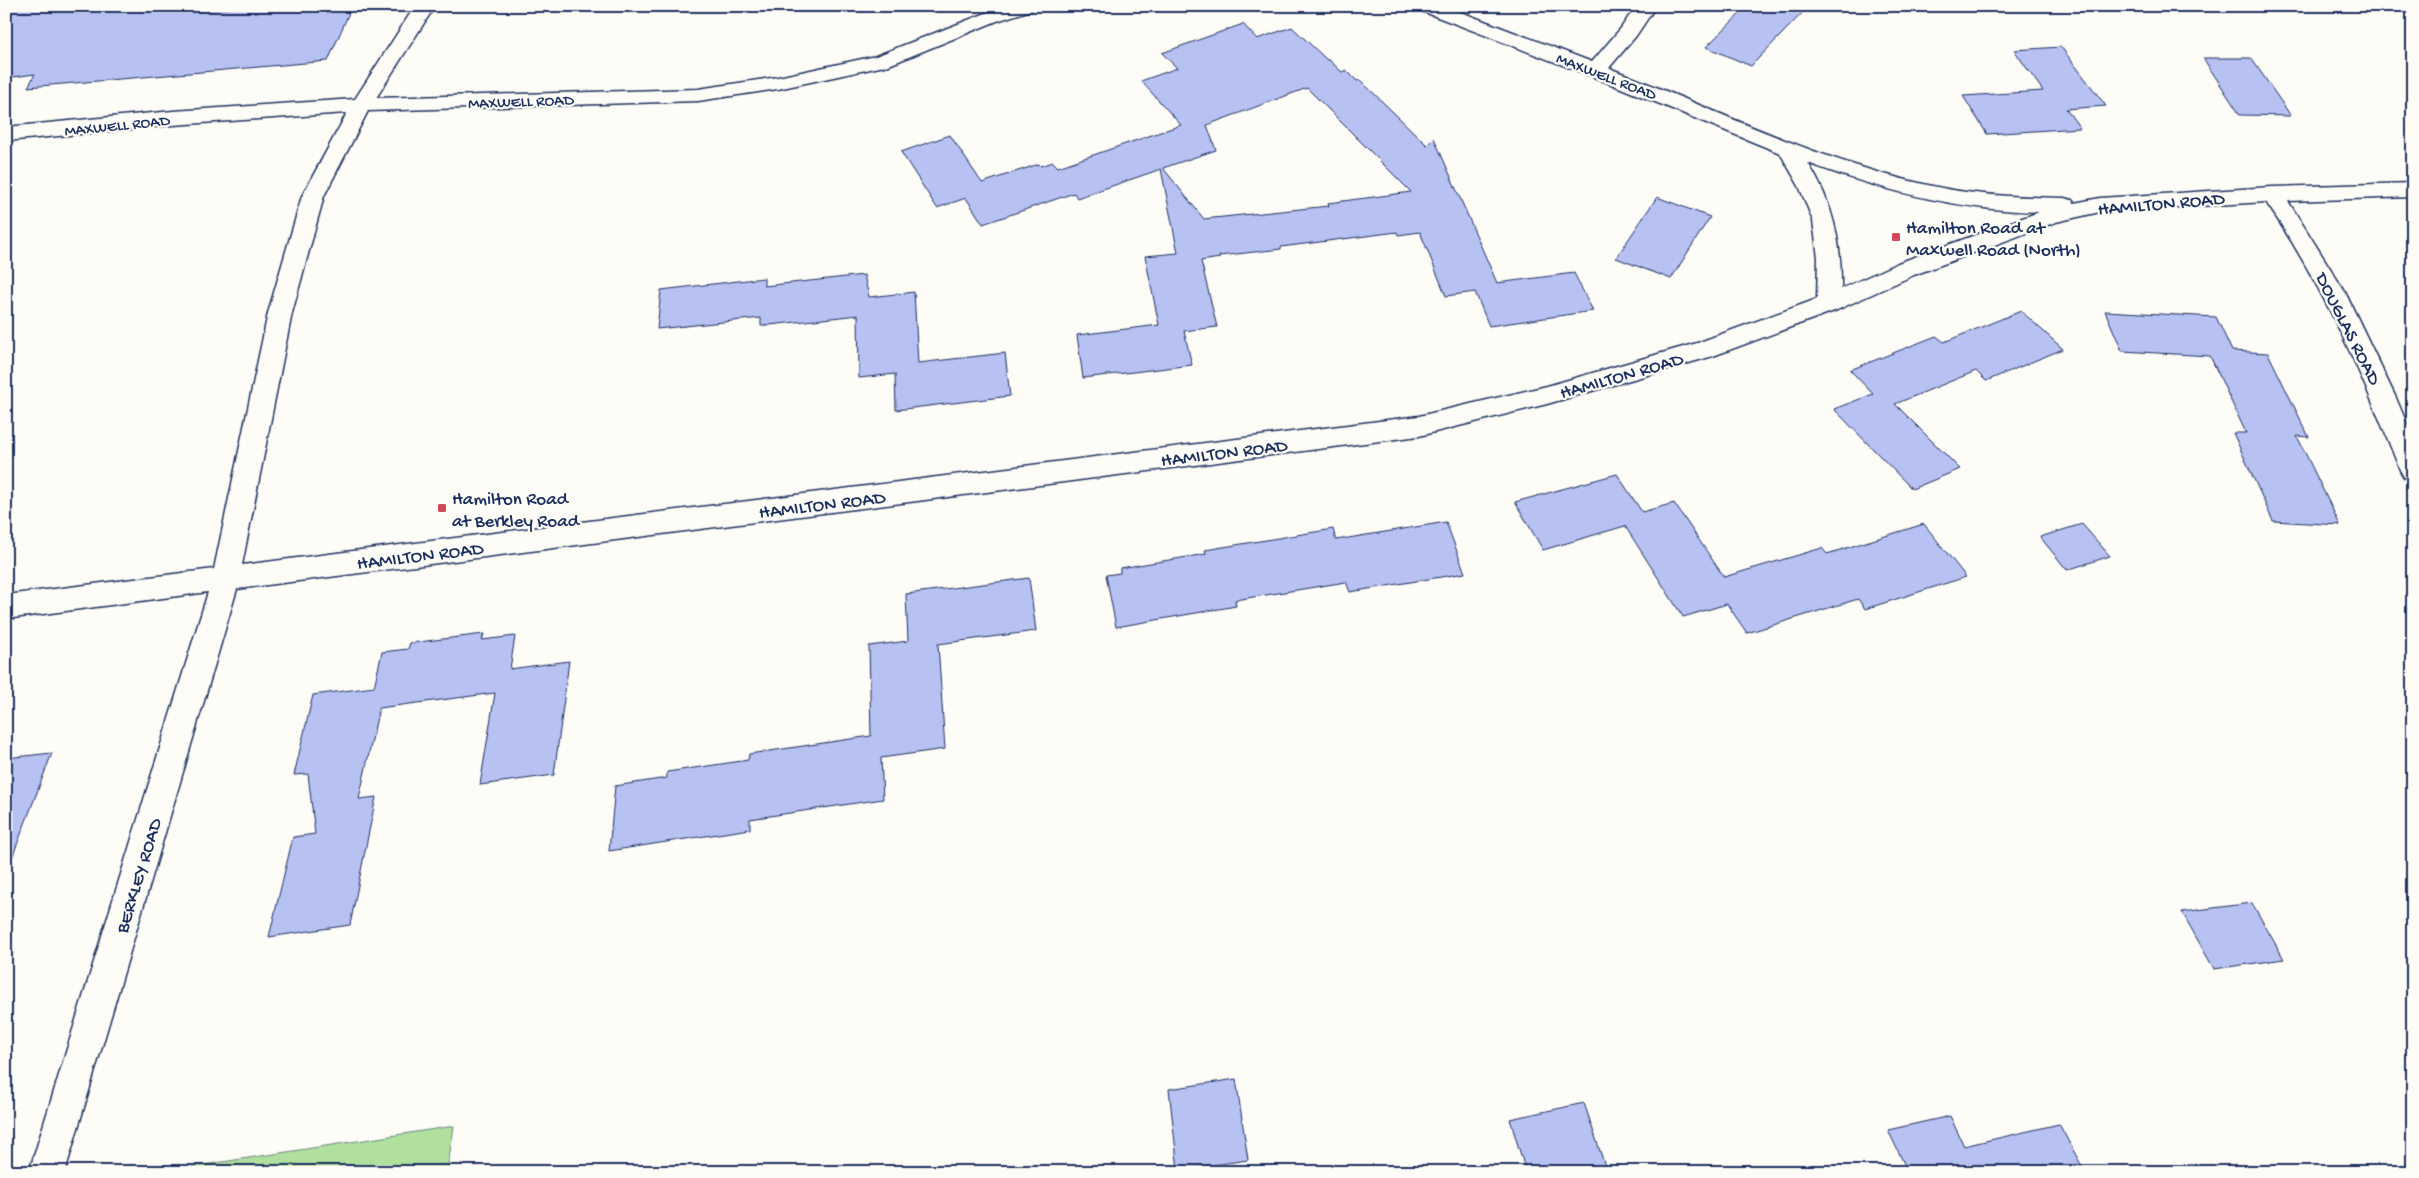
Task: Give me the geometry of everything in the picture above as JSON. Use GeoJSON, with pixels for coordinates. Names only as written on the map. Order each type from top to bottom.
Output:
{"type":"FeatureCollection","features":[{"type":"Feature","properties":{"kind":"street","name":"BERKLEY ROAD"},"geometry":{"type":"LineString","coordinates":[[47,1172],[226,579],[282,304],[314,196],[361,105],[425,6]]}},
{"type":"Feature","properties":{"kind":"street","name":"MAXWELL ROAD"},"geometry":{"type":"LineString","coordinates":[[6,134],[173,118],[361,105],[698,95],[778,83],[882,60],[990,17],[1024,6]]}},
{"type":"Feature","properties":{"kind":"street","name":"MAXWELL ROAD"},"geometry":{"type":"LineString","coordinates":[[1426,6],[1596,70],[1787,147],[1871,176],[1948,196],[2030,205],[2100,205]]}},
{"type":"Feature","properties":{"kind":"street"},"geometry":{"type":"LineString","coordinates":[[1596,70],[1629,32],[1646,6]]}},
{"type":"Feature","properties":{"kind":"street"},"geometry":{"type":"LineString","coordinates":[[1787,147],[1816,194],[1824,216],[1829,242],[1829,304]]}},
{"type":"Feature","properties":{"kind":"street","name":"HAMILTON ROAD"},"geometry":{"type":"LineString","coordinates":[[6,607],[1418,426],[1547,395],[1704,350],[1829,304],[1906,269],[2025,225],[2100,205],[2272,194],[2413,190]]}},
{"type":"Feature","properties":{"kind":"street","name":"DOUGLAS ROAD"},"geometry":{"type":"LineString","coordinates":[[2272,194],[2293,222],[2336,299],[2380,386],[2413,470]]}},
{"type":"Feature","properties":{"kind":"green space"},"geometry":{"type":"Polygon","coordinates":[[[454,1126],[447,1172],[158,1172],[454,1126]]]}},
{"type":"Feature","properties":{"kind":"building"},"geometry":{"type":"Polygon","coordinates":[[[6,6],[192,6],[190,12],[256,6],[352,6],[328,61],[28,87],[35,74],[6,78],[6,6]]]}},
{"type":"Feature","properties":{"kind":"building"},"geometry":{"type":"Polygon","coordinates":[[[1748,6],[1809,6],[1751,66],[1706,47],[1748,6]]]}},
{"type":"Feature","properties":{"kind":"building"},"geometry":{"type":"Polygon","coordinates":[[[1243,24],[1257,39],[1292,27],[1342,72],[1346,70],[1357,81],[1360,80],[1427,145],[1434,138],[1497,283],[1574,273],[1593,311],[1489,326],[1475,292],[1446,296],[1420,232],[1398,235],[1397,232],[1281,247],[1281,249],[1219,256],[1220,258],[1201,261],[1217,327],[1184,331],[1192,365],[1083,378],[1077,335],[1159,325],[1145,256],[1178,253],[1161,169],[1077,198],[1074,193],[983,224],[966,198],[937,208],[901,152],[950,135],[982,183],[1039,164],[1041,166],[1053,162],[1058,167],[1181,125],[1141,81],[1177,68],[1162,53],[1243,24]],[[1307,88],[1207,125],[1216,150],[1163,168],[1204,219],[1329,206],[1328,203],[1411,192],[1307,88]]]}},
{"type":"Feature","properties":{"kind":"building"},"geometry":{"type":"Polygon","coordinates":[[[2061,47],[2106,106],[2066,109],[2080,128],[1987,134],[1963,96],[2043,91],[2014,50],[2061,47]]]}},
{"type":"Feature","properties":{"kind":"building"},"geometry":{"type":"Polygon","coordinates":[[[2203,58],[2251,58],[2291,116],[2240,115],[2203,58]]]}},
{"type":"Feature","properties":{"kind":"building"},"geometry":{"type":"Polygon","coordinates":[[[1657,197],[1710,217],[1671,279],[1616,258],[1657,197]]]}},
{"type":"Feature","properties":{"kind":"building"},"geometry":{"type":"Polygon","coordinates":[[[864,275],[869,297],[914,292],[918,363],[1005,353],[1010,396],[896,410],[895,374],[859,378],[858,315],[761,326],[761,318],[657,329],[661,290],[764,278],[764,286],[864,275]]]}},
{"type":"Feature","properties":{"kind":"building"},"geometry":{"type":"Polygon","coordinates":[[[2021,311],[2063,349],[1986,381],[1976,371],[1895,404],[1960,469],[1912,489],[1834,409],[1873,394],[1850,370],[1936,336],[1944,342],[2021,311]]]}},
{"type":"Feature","properties":{"kind":"building"},"geometry":{"type":"Polygon","coordinates":[[[2105,311],[2216,317],[2232,351],[2268,353],[2309,437],[2297,436],[2340,525],[2273,521],[2233,433],[2246,433],[2210,356],[2122,351],[2105,311]]]}},
{"type":"Feature","properties":{"kind":"building"},"geometry":{"type":"Polygon","coordinates":[[[1617,474],[1642,512],[1674,503],[1724,577],[1822,548],[1827,554],[1924,524],[1966,577],[1865,609],[1858,599],[1747,633],[1727,604],[1683,617],[1625,526],[1543,550],[1515,502],[1617,474]]]}},
{"type":"Feature","properties":{"kind":"building"},"geometry":{"type":"Polygon","coordinates":[[[1446,522],[1465,573],[1350,592],[1346,582],[1235,600],[1236,606],[1116,627],[1106,575],[1120,573],[1120,568],[1206,554],[1205,550],[1333,529],[1336,540],[1446,522]]]}},
{"type":"Feature","properties":{"kind":"building"},"geometry":{"type":"Polygon","coordinates":[[[2082,524],[2110,556],[2067,570],[2040,537],[2082,524]]]}},
{"type":"Feature","properties":{"kind":"building"},"geometry":{"type":"Polygon","coordinates":[[[1029,578],[1036,631],[938,644],[945,749],[881,758],[883,799],[750,819],[750,829],[609,851],[615,786],[667,778],[667,772],[748,760],[749,754],[871,736],[869,646],[908,641],[906,594],[1029,578]]]}},
{"type":"Feature","properties":{"kind":"building"},"geometry":{"type":"Polygon","coordinates":[[[484,634],[482,640],[515,636],[510,669],[569,661],[554,775],[480,785],[495,693],[379,708],[359,799],[376,797],[350,925],[269,937],[293,837],[315,834],[308,774],[294,775],[313,695],[374,687],[382,652],[408,649],[410,643],[484,634]]]}},
{"type":"Feature","properties":{"kind":"building"},"geometry":{"type":"Polygon","coordinates":[[[52,753],[10,863],[6,863],[6,758],[52,753]]]}},
{"type":"Feature","properties":{"kind":"building"},"geometry":{"type":"Polygon","coordinates":[[[2252,903],[2284,959],[2214,969],[2182,912],[2252,903]]]}},
{"type":"Feature","properties":{"kind":"building"},"geometry":{"type":"Polygon","coordinates":[[[1236,1079],[1248,1160],[1178,1170],[1169,1089],[1236,1079]]]}},
{"type":"Feature","properties":{"kind":"building"},"geometry":{"type":"Polygon","coordinates":[[[1584,1103],[1607,1172],[1526,1172],[1510,1119],[1584,1103]]]}},
{"type":"Feature","properties":{"kind":"building"},"geometry":{"type":"Polygon","coordinates":[[[1950,1116],[1964,1146],[2059,1124],[2085,1172],[1908,1172],[1888,1130],[1950,1116]]]}},
{"type":"Feature","properties":{"kind":"place","name":"Hamilton Road at Maxwell Road (North)"},"geometry":{"type":"Point","coordinates":[1896,237]}},
{"type":"Feature","properties":{"kind":"place","name":"Hamilton Road at Berkley Road"},"geometry":{"type":"Point","coordinates":[442,508]}}]}
